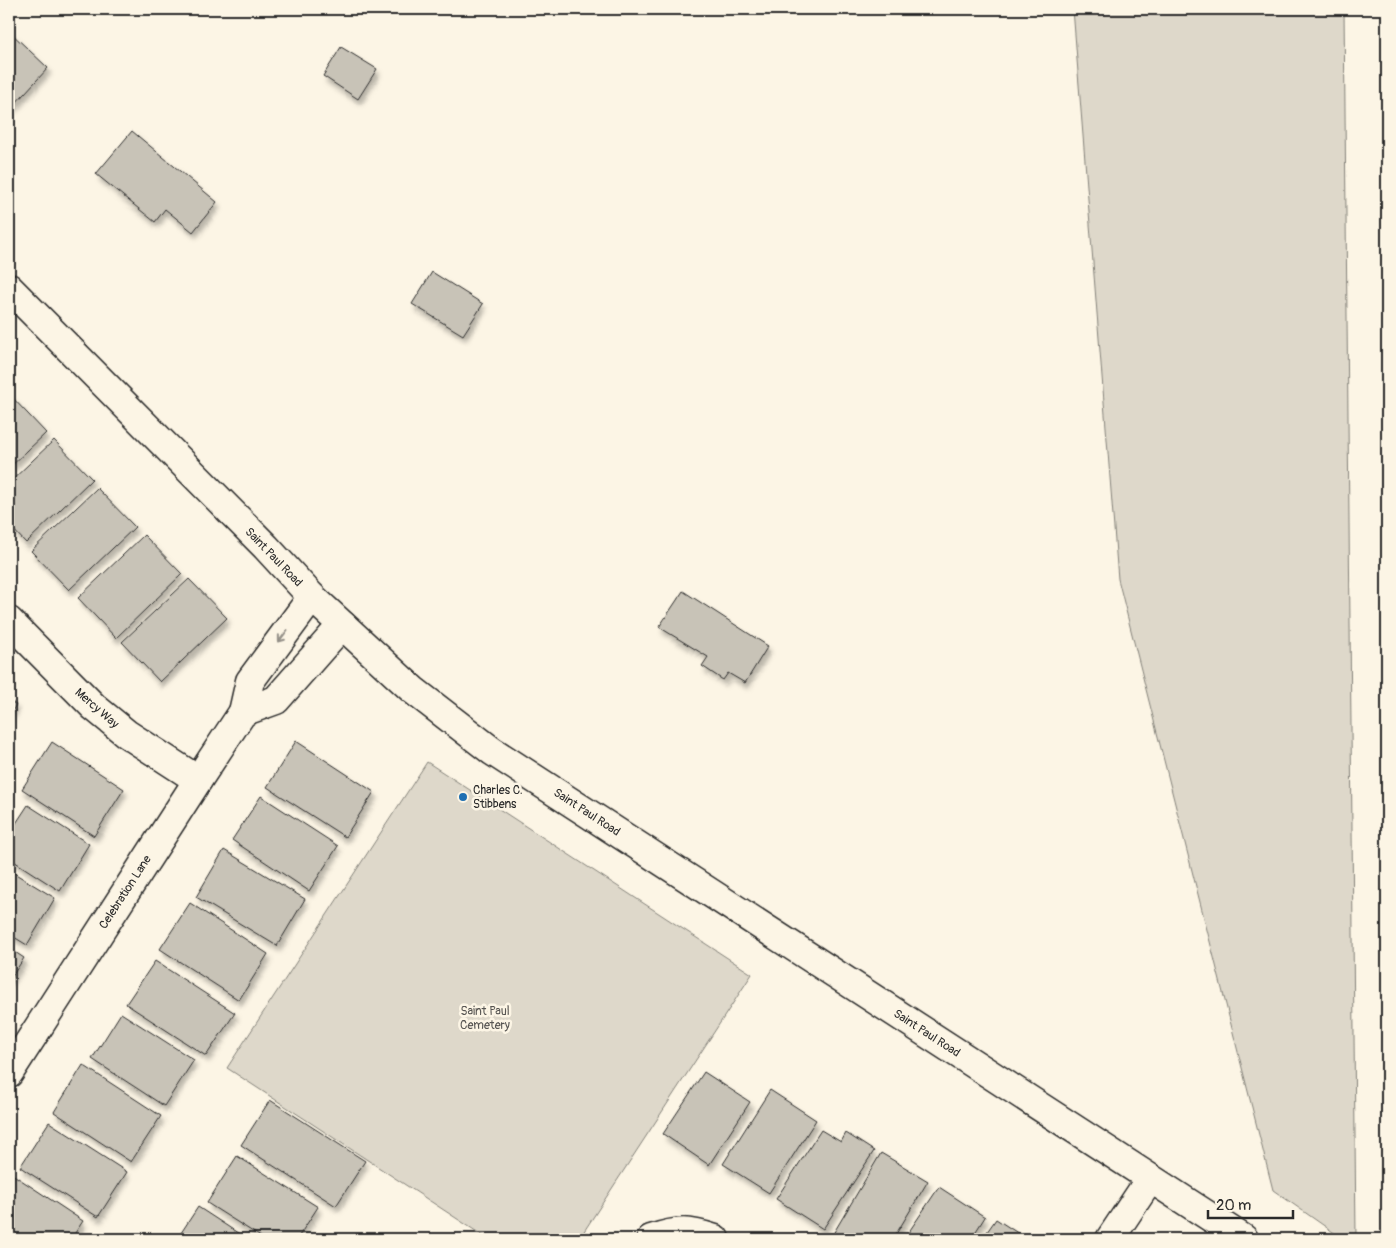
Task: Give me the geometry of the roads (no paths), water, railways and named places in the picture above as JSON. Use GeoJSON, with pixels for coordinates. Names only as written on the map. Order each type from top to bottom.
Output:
{"type":"FeatureCollection","features":[{"type":"Feature","properties":{"kind":"street","name":"Saint Paul Road"},"geometry":{"type":"LineString","coordinates":[[9,288],[266,547],[312,597],[413,690],[492,750],[1244,1239]]}},
{"type":"Feature","properties":{"kind":"street","name":"Celebration Lane"},"geometry":{"type":"LineString","coordinates":[[9,1073],[243,712],[250,681],[312,597]]}},
{"type":"Feature","properties":{"kind":"street","name":"Mercy Way"},"geometry":{"type":"LineString","coordinates":[[9,622],[94,707],[127,734],[198,780]]}},
{"type":"Feature","properties":{"kind":"street"},"geometry":{"type":"LineString","coordinates":[[243,712],[276,700],[342,625]]}},
{"type":"Feature","properties":{"kind":"street"},"geometry":{"type":"LineString","coordinates":[[1110,1239],[1150,1178]]}},
{"type":"Feature","properties":{"kind":"street"},"geometry":{"type":"LineString","coordinates":[[651,1239],[670,1232],[695,1232],[715,1239]]}},
{"type":"Feature","properties":{"kind":"place","name":"Charles C. Stibbens"},"geometry":{"type":"Point","coordinates":[463,797]}},
{"type":"Feature","properties":{"kind":"park label","name":"Saint Paul Cemetery"},"geometry":{"type":"Point","coordinates":[485,1018]}}]}
